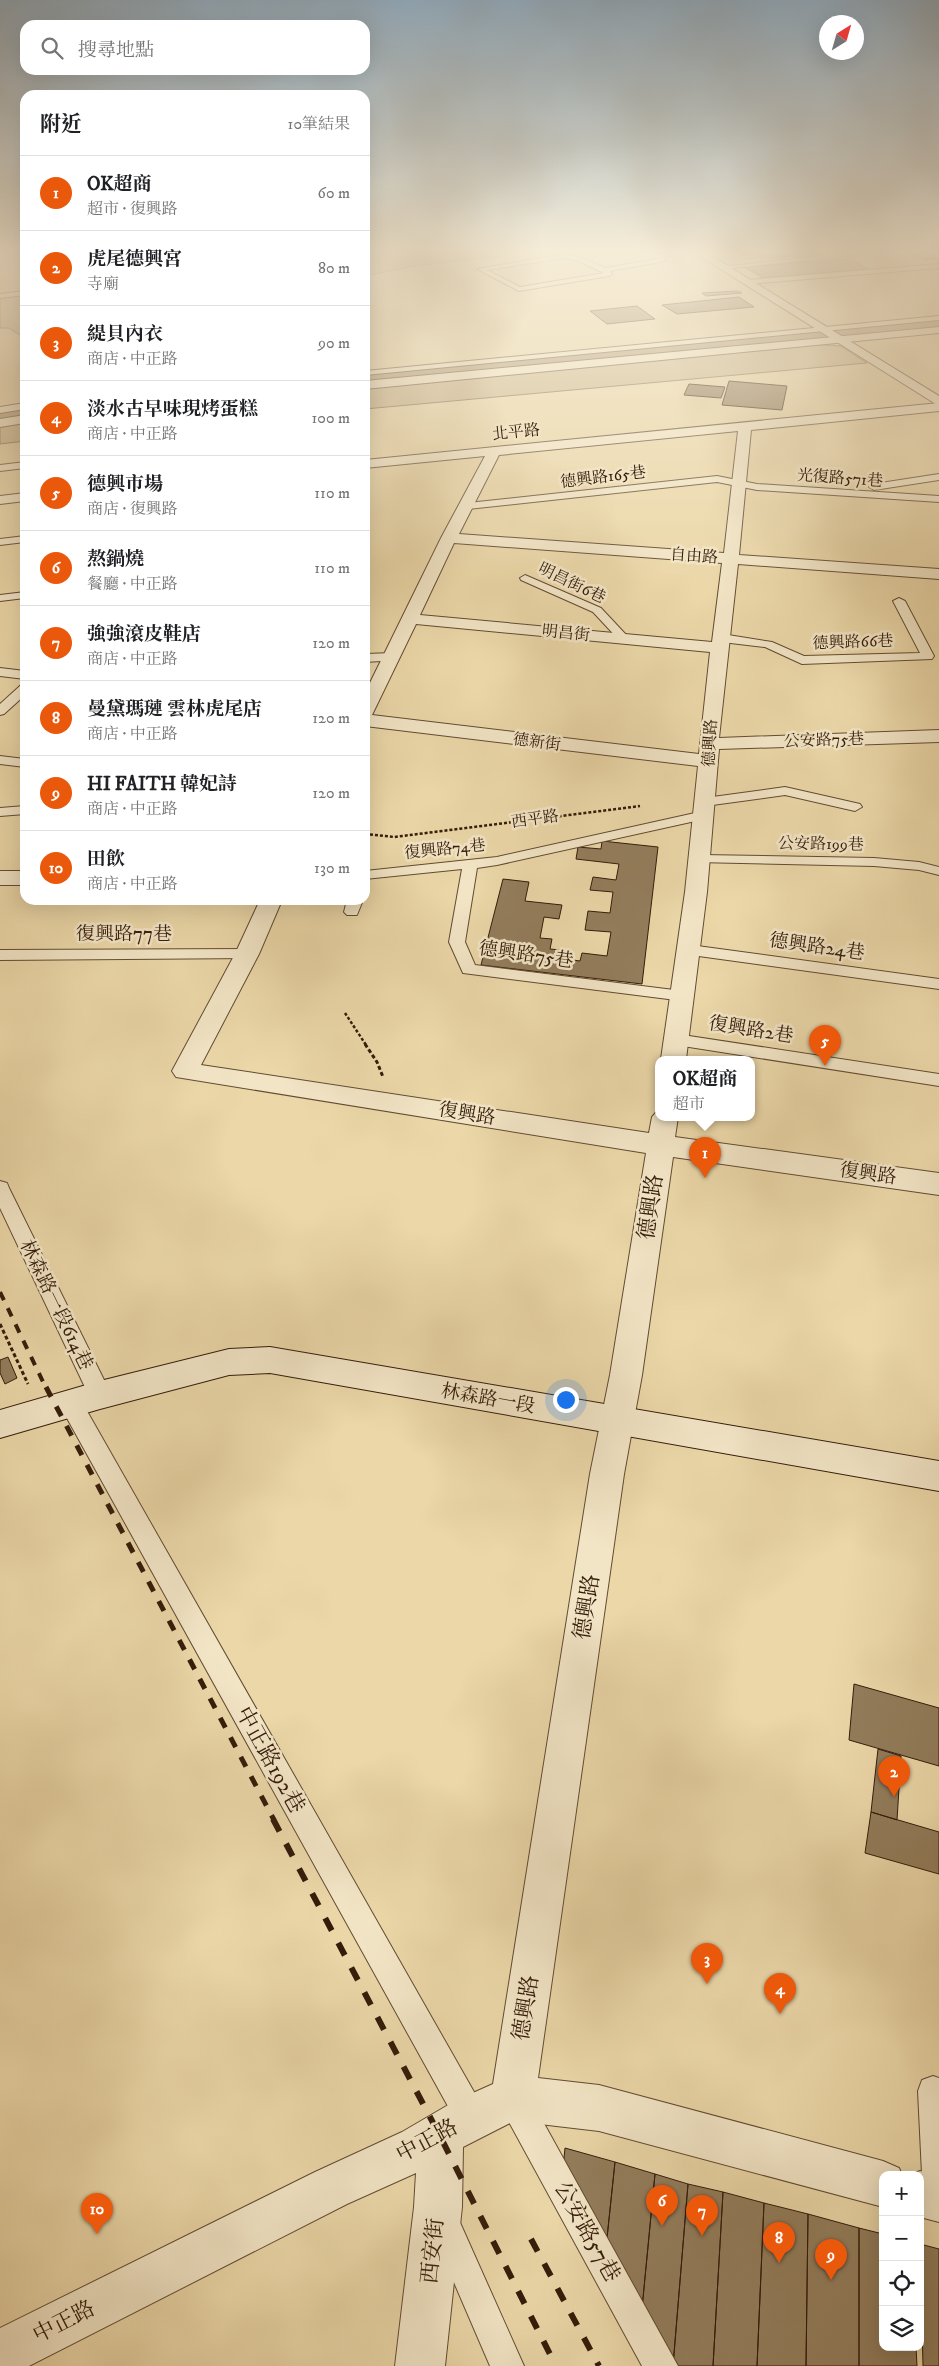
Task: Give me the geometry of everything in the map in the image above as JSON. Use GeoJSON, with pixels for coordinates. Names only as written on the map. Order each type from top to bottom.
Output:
{"type":"FeatureCollection","features":[{"type":"Feature","properties":{"kind":"street"},"geometry":{"type":"LineString","coordinates":[[370,384],[563,363]]}},
{"type":"Feature","properties":{"kind":"street"},"geometry":{"type":"LineString","coordinates":[[878,363],[939,402]]}},
{"type":"Feature","properties":{"kind":"street","name":"北平路"},"geometry":{"type":"LineString","coordinates":[[370,464],[939,407]]}},
{"type":"Feature","properties":{"kind":"street"},"geometry":{"type":"LineString","coordinates":[[0,423],[20,421]]}},
{"type":"Feature","properties":{"kind":"street","name":"德興路"},"geometry":{"type":"LineString","coordinates":[[673,1056],[684,996],[701,860],[710,724],[740,484],[745,426]]}},
{"type":"Feature","properties":{"kind":"street"},"geometry":{"type":"LineString","coordinates":[[370,702],[412,619],[449,538],[468,506],[494,452]]}},
{"type":"Feature","properties":{"kind":"street"},"geometry":{"type":"LineString","coordinates":[[0,500],[20,498]]}},
{"type":"Feature","properties":{"kind":"street","name":"自由路"},"geometry":{"type":"LineString","coordinates":[[449,538],[939,574]]}},
{"type":"Feature","properties":{"kind":"street","name":"明昌街"},"geometry":{"type":"LineString","coordinates":[[412,619],[624,639],[721,643]]}},
{"type":"Feature","properties":{"kind":"street","name":"德新街"},"geometry":{"type":"LineString","coordinates":[[370,720],[709,753]]}},
{"type":"Feature","properties":{"kind":"street","name":"公安路75巷"},"geometry":{"type":"LineString","coordinates":[[709,753],[939,736]]}},
{"type":"Feature","properties":{"kind":"street"},"geometry":{"type":"LineString","coordinates":[[0,878],[20,878]]}},
{"type":"Feature","properties":{"kind":"street","name":"復興路"},"geometry":{"type":"LineString","coordinates":[[269,905],[247,954],[185,1071],[393,1103],[663,1131],[939,1184]]}},
{"type":"Feature","properties":{"kind":"street","name":"德興路"},"geometry":{"type":"LineString","coordinates":[[513,2098],[663,1131]]}},
{"type":"Feature","properties":{"kind":"street","name":"林森路一段"},"geometry":{"type":"LineString","coordinates":[[0,1424],[100,1395],[229,1362],[270,1360],[617,1422],[939,1476]]}},
{"type":"Feature","properties":{"kind":"street"},"geometry":{"type":"LineString","coordinates":[[513,2098],[599,2108],[879,2183]]}},
{"type":"Feature","properties":{"kind":"street","name":"中正路"},"geometry":{"type":"LineString","coordinates":[[3,2357],[322,2193],[513,2098]]}},
{"type":"Feature","properties":{"kind":"street","name":"西安街"},"geometry":{"type":"LineString","coordinates":[[420,2366],[438,2207],[455,2127]]}},
{"type":"Feature","properties":{"kind":"street"},"geometry":{"type":"LineString","coordinates":[[924,2195],[939,2199]]}},
{"type":"Feature","properties":{"kind":"lane"},"geometry":{"type":"LineString","coordinates":[[370,372],[471,363]]}},
{"type":"Feature","properties":{"kind":"lane"},"geometry":{"type":"LineString","coordinates":[[0,410],[20,407]]}},
{"type":"Feature","properties":{"kind":"lane"},"geometry":{"type":"LineString","coordinates":[[0,468],[20,466]]}},
{"type":"Feature","properties":{"kind":"lane"},"geometry":{"type":"LineString","coordinates":[[839,492],[939,477]]}},
{"type":"Feature","properties":{"kind":"lane","name":"德興路165巷"},"geometry":{"type":"LineString","coordinates":[[468,506],[717,479],[740,484]]}},
{"type":"Feature","properties":{"kind":"lane","name":"光復路571巷"},"geometry":{"type":"LineString","coordinates":[[740,484],[757,487],[939,499]]}},
{"type":"Feature","properties":{"kind":"lane"},"geometry":{"type":"LineString","coordinates":[[0,542],[20,540]]}},
{"type":"Feature","properties":{"kind":"lane","name":"明昌街6巷"},"geometry":{"type":"LineString","coordinates":[[525,578],[597,610],[624,639]]}},
{"type":"Feature","properties":{"kind":"lane"},"geometry":{"type":"LineString","coordinates":[[0,598],[20,595]]}},
{"type":"Feature","properties":{"kind":"lane","name":"德興路66巷"},"geometry":{"type":"LineString","coordinates":[[721,643],[768,644],[802,660],[928,656],[899,601]]}},
{"type":"Feature","properties":{"kind":"lane"},"geometry":{"type":"LineString","coordinates":[[370,658],[393,658]]}},
{"type":"Feature","properties":{"kind":"lane"},"geometry":{"type":"LineString","coordinates":[[0,672],[20,674]]}},
{"type":"Feature","properties":{"kind":"lane"},"geometry":{"type":"LineString","coordinates":[[1,708],[20,692]]}},
{"type":"Feature","properties":{"kind":"lane"},"geometry":{"type":"LineString","coordinates":[[0,760],[20,762]]}},
{"type":"Feature","properties":{"kind":"lane","name":"復興路74巷"},"geometry":{"type":"LineString","coordinates":[[370,875],[498,861],[785,791],[855,807]]}},
{"type":"Feature","properties":{"kind":"lane"},"geometry":{"type":"LineString","coordinates":[[0,812],[20,810]]}},
{"type":"Feature","properties":{"kind":"lane","name":"公安路199巷"},"geometry":{"type":"LineString","coordinates":[[701,860],[874,862],[919,866],[939,871]]}},
{"type":"Feature","properties":{"kind":"lane","name":"德興路75巷"},"geometry":{"type":"LineString","coordinates":[[470,865],[457,942],[469,970],[684,996]]}},
{"type":"Feature","properties":{"kind":"lane","name":"德興路24巷"},"geometry":{"type":"LineString","coordinates":[[690,950],[939,984]]}},
{"type":"Feature","properties":{"kind":"lane","name":"復興路77巷"},"geometry":{"type":"LineString","coordinates":[[0,955],[247,954]]}},
{"type":"Feature","properties":{"kind":"lane","name":"復興路2巷"},"geometry":{"type":"LineString","coordinates":[[676,1040],[939,1080]]}},
{"type":"Feature","properties":{"kind":"lane","name":"林森路一段614巷"},"geometry":{"type":"LineString","coordinates":[[0,1188],[100,1395]]}},
{"type":"Feature","properties":{"kind":"lane","name":"中正路192巷"},"geometry":{"type":"LineString","coordinates":[[56,1408],[455,2127]]}},
{"type":"Feature","properties":{"kind":"lane"},"geometry":{"type":"LineString","coordinates":[[933,2091],[939,2195]]}},
{"type":"Feature","properties":{"kind":"lane","name":"公安路57巷"},"geometry":{"type":"LineString","coordinates":[[513,2098],[661,2366]]}},
{"type":"Feature","properties":{"kind":"lane"},"geometry":{"type":"LineString","coordinates":[[438,2207],[507,2366]]}},
{"type":"Feature","properties":{"kind":"path","name":"西平路"},"geometry":{"type":"LineString","coordinates":[[370,835],[394,837],[645,806]]}},
{"type":"Feature","properties":{"kind":"path"},"geometry":{"type":"LineString","coordinates":[[345,1012],[377,1062],[393,1103]]}},
{"type":"Feature","properties":{"kind":"path"},"geometry":{"type":"LineString","coordinates":[[0,1324],[56,1408]]}},
{"type":"Feature","properties":{"kind":"shaded area"},"geometry":{"type":"Polygon","coordinates":[[[610,363],[862,363],[370,409],[370,387],[610,363]]]}},
{"type":"Feature","properties":{"kind":"shaded area"},"geometry":{"type":"Polygon","coordinates":[[[20,423],[20,442],[0,444],[0,426],[20,423]]]}},
{"type":"Feature","properties":{"kind":"building"},"geometry":{"type":"Polygon","coordinates":[[[729,381],[787,386],[782,410],[722,405],[729,381]]]}},
{"type":"Feature","properties":{"kind":"building"},"geometry":{"type":"Polygon","coordinates":[[[689,384],[725,387],[721,398],[684,395],[689,384]]]}},
{"type":"Feature","properties":{"kind":"building"},"geometry":{"type":"Polygon","coordinates":[[[602,841],[658,847],[642,984],[481,965],[503,879],[529,882],[525,901],[562,905],[559,919],[544,917],[540,938],[552,939],[550,949],[561,950],[559,958],[580,961],[582,953],[607,956],[611,932],[585,930],[588,911],[610,913],[613,892],[590,890],[593,877],[616,880],[619,864],[576,859],[578,847],[601,849],[602,841]]]}},
{"type":"Feature","properties":{"kind":"building"},"geometry":{"type":"Polygon","coordinates":[[[8,1357],[17,1378],[5,1384],[0,1373],[0,1360],[8,1357]]]}},
{"type":"Feature","properties":{"kind":"building"},"geometry":{"type":"Polygon","coordinates":[[[854,1684],[939,1708],[939,1766],[849,1740],[854,1684]]]}},
{"type":"Feature","properties":{"kind":"building"},"geometry":{"type":"Polygon","coordinates":[[[878,1749],[901,1756],[897,1820],[871,1812],[878,1749]]]}},
{"type":"Feature","properties":{"kind":"building"},"geometry":{"type":"Polygon","coordinates":[[[871,1812],[939,1832],[939,1874],[865,1853],[871,1812]]]}},
{"type":"Feature","properties":{"kind":"building"},"geometry":{"type":"Polygon","coordinates":[[[565,2148],[615,2162],[605,2257],[562,2178],[565,2148]]]}},
{"type":"Feature","properties":{"kind":"building"},"geometry":{"type":"Polygon","coordinates":[[[615,2162],[655,2174],[641,2319],[605,2257],[615,2162]]]}},
{"type":"Feature","properties":{"kind":"building"},"geometry":{"type":"Polygon","coordinates":[[[655,2174],[688,2184],[673,2366],[667,2366],[641,2319],[655,2174]]]}},
{"type":"Feature","properties":{"kind":"building"},"geometry":{"type":"Polygon","coordinates":[[[688,2184],[723,2192],[713,2366],[673,2366],[688,2184]]]}},
{"type":"Feature","properties":{"kind":"building"},"geometry":{"type":"Polygon","coordinates":[[[723,2192],[764,2203],[757,2366],[713,2366],[723,2192]]]}},
{"type":"Feature","properties":{"kind":"building"},"geometry":{"type":"Polygon","coordinates":[[[764,2203],[808,2214],[806,2366],[757,2366],[764,2203]]]}},
{"type":"Feature","properties":{"kind":"building"},"geometry":{"type":"Polygon","coordinates":[[[808,2214],[859,2228],[859,2366],[806,2366],[808,2214]]]}},
{"type":"Feature","properties":{"kind":"building"},"geometry":{"type":"Polygon","coordinates":[[[859,2228],[879,2233],[879,2351],[916,2351],[917,2366],[859,2366],[859,2228]]]}},
{"type":"Feature","properties":{"kind":"building"},"geometry":{"type":"Polygon","coordinates":[[[924,2245],[939,2249],[939,2366],[923,2366],[924,2245]]]}},
{"type":"Feature","properties":{"kind":"waterway"},"geometry":{"type":"LineString","coordinates":[[370,378],[517,363]]}},
{"type":"Feature","properties":{"kind":"waterway"},"geometry":{"type":"LineString","coordinates":[[0,416],[20,414]]}},
{"type":"Feature","properties":{"kind":"railway"},"geometry":{"type":"LineString","coordinates":[[0,1292],[46,1388]]}},
{"type":"Feature","properties":{"kind":"railway"},"geometry":{"type":"LineString","coordinates":[[46,1387],[274,1820]]}},
{"type":"Feature","properties":{"kind":"railway"},"geometry":{"type":"LineString","coordinates":[[273,1819],[440,2136],[556,2366]]}},
{"type":"Feature","properties":{"kind":"railway"},"geometry":{"type":"LineString","coordinates":[[531,2239],[599,2366]]}},
{"type":"Feature","properties":{"kind":"place","name":"德興市場"},"geometry":{"type":"Point","coordinates":[825,1066]}},
{"type":"Feature","properties":{"kind":"place","name":"OK超商"},"geometry":{"type":"Point","coordinates":[705,1178]}},
{"type":"Feature","properties":{"kind":"place","name":"虎尾德興宮"},"geometry":{"type":"Point","coordinates":[894,1797]}},
{"type":"Feature","properties":{"kind":"place","name":"緹貝內衣"},"geometry":{"type":"Point","coordinates":[707,1984]}},
{"type":"Feature","properties":{"kind":"place","name":"淡水古早味現烤蛋糕"},"geometry":{"type":"Point","coordinates":[780,2014]}},
{"type":"Feature","properties":{"kind":"place","name":"熬鍋燒"},"geometry":{"type":"Point","coordinates":[662,2226]}},
{"type":"Feature","properties":{"kind":"place","name":"田飲"},"geometry":{"type":"Point","coordinates":[97,2234]}},
{"type":"Feature","properties":{"kind":"place","name":"強強滾皮鞋店"},"geometry":{"type":"Point","coordinates":[702,2236]}},
{"type":"Feature","properties":{"kind":"place","name":"曼黛瑪璉 雲林虎尾店"},"geometry":{"type":"Point","coordinates":[779,2263]}},
{"type":"Feature","properties":{"kind":"place","name":"HI FAITH 韓妃詩"},"geometry":{"type":"Point","coordinates":[831,2280]}}]}
